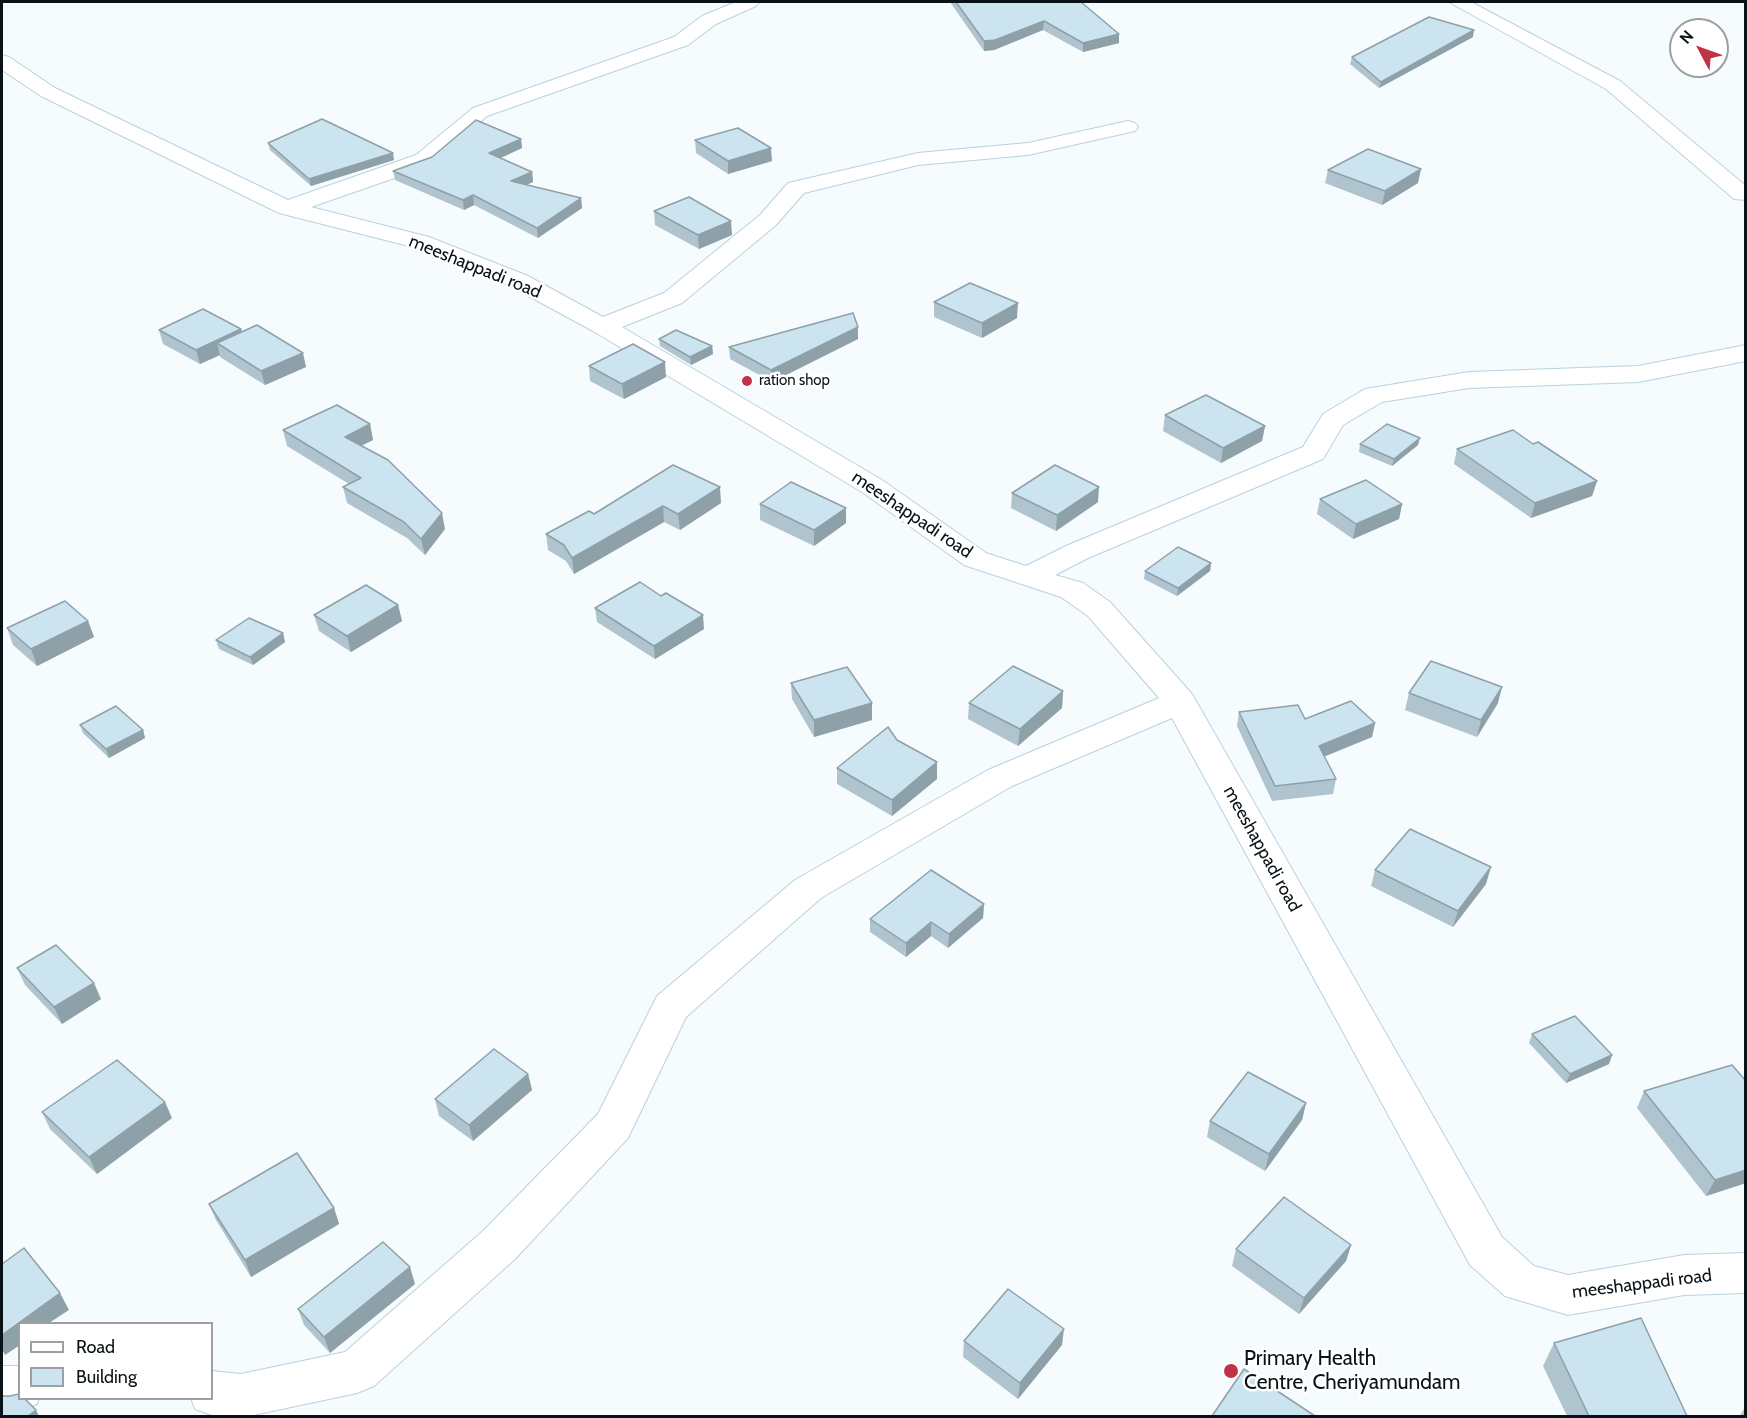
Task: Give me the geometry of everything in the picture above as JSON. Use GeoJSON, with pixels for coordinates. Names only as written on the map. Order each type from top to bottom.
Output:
{"type":"FeatureCollection","features":[{"type":"Feature","properties":{"kind":"street"},"geometry":{"type":"LineString","coordinates":[[287,208],[424,160],[480,112],[681,41],[709,20],[750,2]]}},
{"type":"Feature","properties":{"kind":"street"},"geometry":{"type":"LineString","coordinates":[[1458,2],[1613,85],[1742,194]]}},
{"type":"Feature","properties":{"kind":"street","name":"meeshappadi road"},"geometry":{"type":"LineString","coordinates":[[2,61],[48,92],[287,208],[421,242],[519,280],[603,326],[872,486],[975,559],[1072,590],[1099,609],[1180,702],[1486,1251],[1521,1282],[1568,1295],[1684,1275],[1746,1273]]}},
{"type":"Feature","properties":{"kind":"street"},"geometry":{"type":"LineString","coordinates":[[603,326],[673,298],[768,220],[796,188],[918,159],[1028,148],[1128,127]]}},
{"type":"Feature","properties":{"kind":"street"},"geometry":{"type":"LineString","coordinates":[[1029,576],[1087,547],[1313,453],[1333,420],[1374,395],[1469,380],[1638,374],[1746,353]]}},
{"type":"Feature","properties":{"kind":"street"},"geometry":{"type":"LineString","coordinates":[[213,1394],[240,1396],[357,1371],[499,1245],[613,1126],[671,1007],[808,889],[1000,777],[1180,702]]}},
{"type":"Feature","properties":{"kind":"street"},"geometry":{"type":"LineString","coordinates":[[2,1388],[18,1388]]}},
{"type":"Feature","properties":{"kind":"building"},"geometry":{"type":"Polygon","coordinates":[[[956,2],[1081,2],[1119,34],[1083,43],[1044,21],[995,40],[984,41],[956,2]]]}},
{"type":"Feature","properties":{"kind":"building"},"geometry":{"type":"Polygon","coordinates":[[[1429,17],[1474,30],[1381,82],[1352,57],[1429,17]]]}},
{"type":"Feature","properties":{"kind":"building"},"geometry":{"type":"Polygon","coordinates":[[[322,119],[393,153],[309,179],[268,143],[322,119]]]}},
{"type":"Feature","properties":{"kind":"building"},"geometry":{"type":"Polygon","coordinates":[[[476,120],[521,139],[489,153],[532,172],[511,181],[581,198],[537,228],[473,195],[463,200],[393,171],[432,157],[476,120]]]}},
{"type":"Feature","properties":{"kind":"building"},"geometry":{"type":"Polygon","coordinates":[[[738,128],[771,148],[728,161],[695,140],[738,128]]]}},
{"type":"Feature","properties":{"kind":"building"},"geometry":{"type":"Polygon","coordinates":[[[1368,149],[1421,169],[1385,191],[1328,170],[1368,149]]]}},
{"type":"Feature","properties":{"kind":"building"},"geometry":{"type":"Polygon","coordinates":[[[689,197],[731,221],[698,235],[654,211],[689,197]]]}},
{"type":"Feature","properties":{"kind":"building"},"geometry":{"type":"Polygon","coordinates":[[[970,283],[1018,303],[982,323],[934,302],[970,283]]]}},
{"type":"Feature","properties":{"kind":"building"},"geometry":{"type":"Polygon","coordinates":[[[203,309],[241,329],[196,350],[159,330],[203,309]]]}},
{"type":"Feature","properties":{"kind":"building"},"geometry":{"type":"Polygon","coordinates":[[[853,313],[858,327],[771,370],[729,347],[853,313]]]}},
{"type":"Feature","properties":{"kind":"building"},"geometry":{"type":"Polygon","coordinates":[[[257,325],[303,353],[261,371],[217,343],[257,325]]]}},
{"type":"Feature","properties":{"kind":"building"},"geometry":{"type":"Polygon","coordinates":[[[676,330],[712,346],[690,357],[659,339],[676,330]]]}},
{"type":"Feature","properties":{"kind":"building"},"geometry":{"type":"Polygon","coordinates":[[[633,344],[665,362],[622,384],[589,366],[633,344]]]}},
{"type":"Feature","properties":{"kind":"building"},"geometry":{"type":"Polygon","coordinates":[[[1206,395],[1265,426],[1223,448],[1165,415],[1206,395]]]}},
{"type":"Feature","properties":{"kind":"building"},"geometry":{"type":"Polygon","coordinates":[[[337,405],[370,424],[345,437],[388,460],[442,513],[421,539],[404,522],[343,487],[361,478],[283,430],[337,405]]]}},
{"type":"Feature","properties":{"kind":"building"},"geometry":{"type":"Polygon","coordinates":[[[1387,424],[1420,438],[1394,459],[1360,444],[1387,424]]]}},
{"type":"Feature","properties":{"kind":"building"},"geometry":{"type":"Polygon","coordinates":[[[1513,430],[1533,444],[1538,442],[1597,481],[1535,503],[1457,449],[1513,430]]]}},
{"type":"Feature","properties":{"kind":"building"},"geometry":{"type":"Polygon","coordinates":[[[673,465],[720,487],[678,514],[663,506],[572,558],[564,545],[546,534],[589,511],[594,514],[673,465]]]}},
{"type":"Feature","properties":{"kind":"building"},"geometry":{"type":"Polygon","coordinates":[[[1055,465],[1099,487],[1057,515],[1012,493],[1055,465]]]}},
{"type":"Feature","properties":{"kind":"building"},"geometry":{"type":"Polygon","coordinates":[[[1366,480],[1402,504],[1356,524],[1320,499],[1366,480]]]}},
{"type":"Feature","properties":{"kind":"building"},"geometry":{"type":"Polygon","coordinates":[[[791,482],[846,508],[814,530],[760,504],[791,482]]]}},
{"type":"Feature","properties":{"kind":"building"},"geometry":{"type":"Polygon","coordinates":[[[1178,547],[1211,563],[1178,588],[1145,571],[1178,547]]]}},
{"type":"Feature","properties":{"kind":"building"},"geometry":{"type":"Polygon","coordinates":[[[640,582],[661,596],[666,593],[703,615],[654,646],[595,608],[640,582]]]}},
{"type":"Feature","properties":{"kind":"building"},"geometry":{"type":"Polygon","coordinates":[[[366,585],[398,605],[347,636],[314,615],[366,585]]]}},
{"type":"Feature","properties":{"kind":"building"},"geometry":{"type":"Polygon","coordinates":[[[65,601],[88,621],[31,649],[7,628],[65,601]]]}},
{"type":"Feature","properties":{"kind":"building"},"geometry":{"type":"Polygon","coordinates":[[[249,618],[283,633],[250,657],[216,640],[249,618]]]}},
{"type":"Feature","properties":{"kind":"building"},"geometry":{"type":"Polygon","coordinates":[[[1431,661],[1502,687],[1481,720],[1409,693],[1431,661]]]}},
{"type":"Feature","properties":{"kind":"building"},"geometry":{"type":"Polygon","coordinates":[[[1013,666],[1063,691],[1020,729],[969,703],[1013,666]]]}},
{"type":"Feature","properties":{"kind":"building"},"geometry":{"type":"Polygon","coordinates":[[[847,667],[872,703],[814,720],[791,683],[847,667]]]}},
{"type":"Feature","properties":{"kind":"building"},"geometry":{"type":"Polygon","coordinates":[[[1351,701],[1375,723],[1319,746],[1336,779],[1275,786],[1239,712],[1298,705],[1305,719],[1351,701]]]}},
{"type":"Feature","properties":{"kind":"building"},"geometry":{"type":"Polygon","coordinates":[[[116,706],[143,730],[106,749],[80,725],[116,706]]]}},
{"type":"Feature","properties":{"kind":"building"},"geometry":{"type":"Polygon","coordinates":[[[888,727],[897,740],[937,762],[892,800],[837,768],[888,727]]]}},
{"type":"Feature","properties":{"kind":"building"},"geometry":{"type":"Polygon","coordinates":[[[1410,829],[1491,867],[1458,911],[1375,870],[1410,829]]]}},
{"type":"Feature","properties":{"kind":"building"},"geometry":{"type":"Polygon","coordinates":[[[931,870],[984,904],[949,934],[931,922],[906,943],[870,919],[931,870]]]}},
{"type":"Feature","properties":{"kind":"building"},"geometry":{"type":"Polygon","coordinates":[[[56,945],[94,983],[54,1007],[17,968],[56,945]]]}},
{"type":"Feature","properties":{"kind":"building"},"geometry":{"type":"Polygon","coordinates":[[[1575,1016],[1612,1055],[1570,1074],[1532,1034],[1575,1016]]]}},
{"type":"Feature","properties":{"kind":"building"},"geometry":{"type":"Polygon","coordinates":[[[494,1049],[528,1074],[469,1125],[435,1099],[494,1049]]]}},
{"type":"Feature","properties":{"kind":"building"},"geometry":{"type":"Polygon","coordinates":[[[117,1060],[165,1102],[89,1157],[42,1112],[117,1060]]]}},
{"type":"Feature","properties":{"kind":"building"},"geometry":{"type":"Polygon","coordinates":[[[1732,1065],[1746,1081],[1746,1170],[1715,1180],[1644,1091],[1732,1065]]]}},
{"type":"Feature","properties":{"kind":"building"},"geometry":{"type":"Polygon","coordinates":[[[1248,1072],[1306,1103],[1269,1154],[1210,1121],[1248,1072]]]}},
{"type":"Feature","properties":{"kind":"building"},"geometry":{"type":"Polygon","coordinates":[[[297,1153],[334,1208],[245,1260],[209,1204],[297,1153]]]}},
{"type":"Feature","properties":{"kind":"building"},"geometry":{"type":"Polygon","coordinates":[[[1284,1197],[1351,1245],[1304,1298],[1236,1249],[1284,1197]]]}},
{"type":"Feature","properties":{"kind":"building"},"geometry":{"type":"Polygon","coordinates":[[[383,1242],[410,1267],[324,1337],[298,1309],[383,1242]]]}},
{"type":"Feature","properties":{"kind":"building"},"geometry":{"type":"Polygon","coordinates":[[[24,1248],[60,1293],[2,1335],[2,1264],[24,1248]]]}},
{"type":"Feature","properties":{"kind":"building"},"geometry":{"type":"Polygon","coordinates":[[[1008,1289],[1064,1329],[1020,1383],[964,1341],[1008,1289]]]}},
{"type":"Feature","properties":{"kind":"building"},"geometry":{"type":"Polygon","coordinates":[[[1641,1318],[1687,1416],[1589,1416],[1554,1343],[1641,1318]]]}},
{"type":"Feature","properties":{"kind":"building"},"geometry":{"type":"Polygon","coordinates":[[[1244,1369],[1315,1416],[1212,1416],[1244,1369]]]}},
{"type":"Feature","properties":{"kind":"building"},"geometry":{"type":"Polygon","coordinates":[[[18,1394],[18,1400],[26,1400],[36,1410],[28,1416],[2,1416],[2,1396],[18,1394]]]}},
{"type":"Feature","properties":{"kind":"place","name":"ration shop"},"geometry":{"type":"Point","coordinates":[747,381]}},
{"type":"Feature","properties":{"kind":"place","name":"Primary Health Centre, Cheriyamundam"},"geometry":{"type":"Point","coordinates":[1231,1371]}}]}
